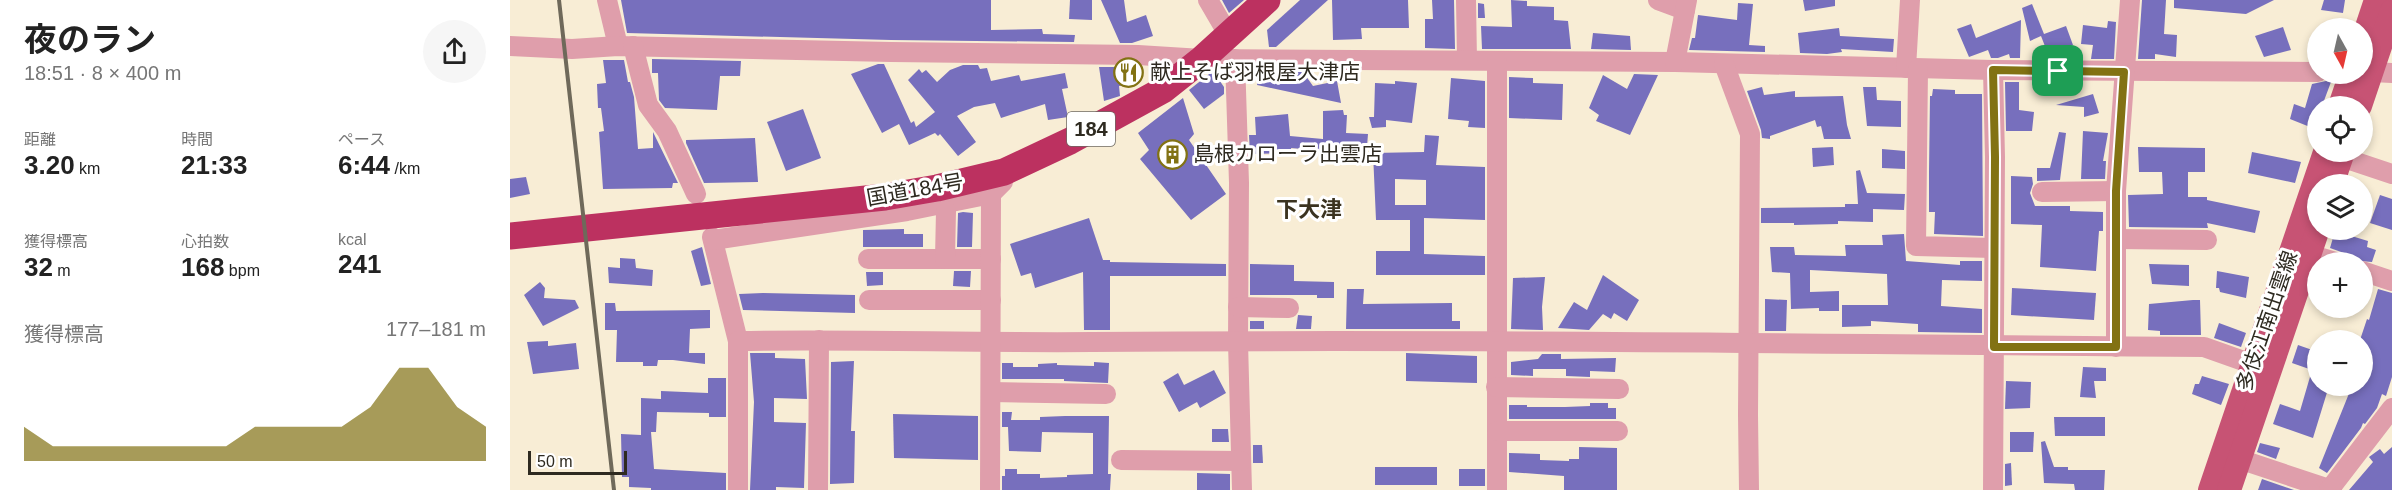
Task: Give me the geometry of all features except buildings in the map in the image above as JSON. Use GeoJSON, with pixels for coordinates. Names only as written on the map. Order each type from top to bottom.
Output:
{"type":"FeatureCollection","features":[{"type":"Feature","properties":{"kind":"highway","name":"国道184号"},"geometry":{"type":"LineString","coordinates":[[510,236],[998,183],[1163,90],[1202,59],[1232,47],[1268,0]]}},
{"type":"Feature","properties":{"kind":"main road"},"geometry":{"type":"LineString","coordinates":[[2370,18],[2376,0]]}},
{"type":"Feature","properties":{"kind":"main road"},"geometry":{"type":"LineString","coordinates":[[2373,70],[2392,11]]}},
{"type":"Feature","properties":{"kind":"main road"},"geometry":{"type":"LineString","coordinates":[[2350,96],[2361,84]]}},
{"type":"Feature","properties":{"kind":"main road","name":"多伎江南出雲線"},"geometry":{"type":"LineString","coordinates":[[2210,490],[2252,364],[2332,162]]}},
{"type":"Feature","properties":{"kind":"main road","name":"多伎江南出雲線"},"geometry":{"type":"LineString","coordinates":[[2229,490],[2307,260]]}},
{"type":"Feature","properties":{"kind":"street"},"geometry":{"type":"LineString","coordinates":[[607,0],[648,105],[667,131],[696,194]]}},
{"type":"Feature","properties":{"kind":"street"},"geometry":{"type":"LineString","coordinates":[[1208,0],[1232,47],[1239,183],[1238,342],[1242,490]]}},
{"type":"Feature","properties":{"kind":"street"},"geometry":{"type":"LineString","coordinates":[[1466,0],[1467,60]]}},
{"type":"Feature","properties":{"kind":"street"},"geometry":{"type":"LineString","coordinates":[[1658,0],[1686,5],[1675,62]]}},
{"type":"Feature","properties":{"kind":"street"},"geometry":{"type":"LineString","coordinates":[[1910,0],[1916,246],[1993,248]]}},
{"type":"Feature","properties":{"kind":"street"},"geometry":{"type":"LineString","coordinates":[[2116,347],[2116,191],[2130,0]]}},
{"type":"Feature","properties":{"kind":"street"},"geometry":{"type":"LineString","coordinates":[[510,46],[572,49],[625,46],[1138,55],[1202,59]]}},
{"type":"Feature","properties":{"kind":"street"},"geometry":{"type":"LineString","coordinates":[[1232,47],[1497,61],[1822,64],[1912,69],[2124,72],[2307,72]]}},
{"type":"Feature","properties":{"kind":"street"},"geometry":{"type":"LineString","coordinates":[[1497,61],[1497,490]]}},
{"type":"Feature","properties":{"kind":"street"},"geometry":{"type":"LineString","coordinates":[[1724,64],[1750,134],[1749,490]]}},
{"type":"Feature","properties":{"kind":"street"},"geometry":{"type":"LineString","coordinates":[[1993,70],[1995,157],[1993,490]]}},
{"type":"Feature","properties":{"kind":"street"},"geometry":{"type":"LineString","coordinates":[[2360,162],[2392,174]]}},
{"type":"Feature","properties":{"kind":"street"},"geometry":{"type":"LineString","coordinates":[[738,490],[738,341],[713,238],[907,211],[998,183],[991,259],[990,490]]}},
{"type":"Feature","properties":{"kind":"street"},"geometry":{"type":"LineString","coordinates":[[2042,192],[2116,191]]}},
{"type":"Feature","properties":{"kind":"street"},"geometry":{"type":"LineString","coordinates":[[945,259],[946,211]]}},
{"type":"Feature","properties":{"kind":"street"},"geometry":{"type":"LineString","coordinates":[[2116,239],[2207,240]]}},
{"type":"Feature","properties":{"kind":"street"},"geometry":{"type":"LineString","coordinates":[[868,259],[991,259]]}},
{"type":"Feature","properties":{"kind":"street"},"geometry":{"type":"LineString","coordinates":[[2373,275],[2392,281]]}},
{"type":"Feature","properties":{"kind":"street"},"geometry":{"type":"LineString","coordinates":[[869,300],[991,300]]}},
{"type":"Feature","properties":{"kind":"street"},"geometry":{"type":"LineString","coordinates":[[1238,307],[1289,308]]}},
{"type":"Feature","properties":{"kind":"street"},"geometry":{"type":"LineString","coordinates":[[818,490],[819,340]]}},
{"type":"Feature","properties":{"kind":"street"},"geometry":{"type":"LineString","coordinates":[[738,341],[2204,347],[2252,364]]}},
{"type":"Feature","properties":{"kind":"street"},"geometry":{"type":"LineString","coordinates":[[1496,387],[1619,388]]}},
{"type":"Feature","properties":{"kind":"street"},"geometry":{"type":"LineString","coordinates":[[991,392],[1106,394]]}},
{"type":"Feature","properties":{"kind":"street"},"geometry":{"type":"LineString","coordinates":[[2239,459],[2330,490],[2392,408]]}},
{"type":"Feature","properties":{"kind":"street"},"geometry":{"type":"LineString","coordinates":[[1497,431],[1618,431]]}},
{"type":"Feature","properties":{"kind":"street"},"geometry":{"type":"LineString","coordinates":[[1120,460],[1241,460]]}},
{"type":"Feature","properties":{"kind":"railway"},"geometry":{"type":"LineString","coordinates":[[559,0],[614,490]]}},
{"type":"Feature","properties":{"kind":"place","name":"献上そば羽根屋大津店"},"geometry":{"type":"Point","coordinates":[1129,72]}},
{"type":"Feature","properties":{"kind":"place","name":"島根カローラ出雲店"},"geometry":{"type":"Point","coordinates":[1172,154]}},
{"type":"Feature","properties":{"kind":"district","name":"下大津"},"geometry":{"type":"Point","coordinates":[1309,209]}},
{"type":"Feature","properties":{"kind":"route"},"geometry":{"type":"LineString","coordinates":[[1993,70],[2058,71],[2124,72],[2116,191],[2116,347],[1994,347],[1993,70]]}}]}
